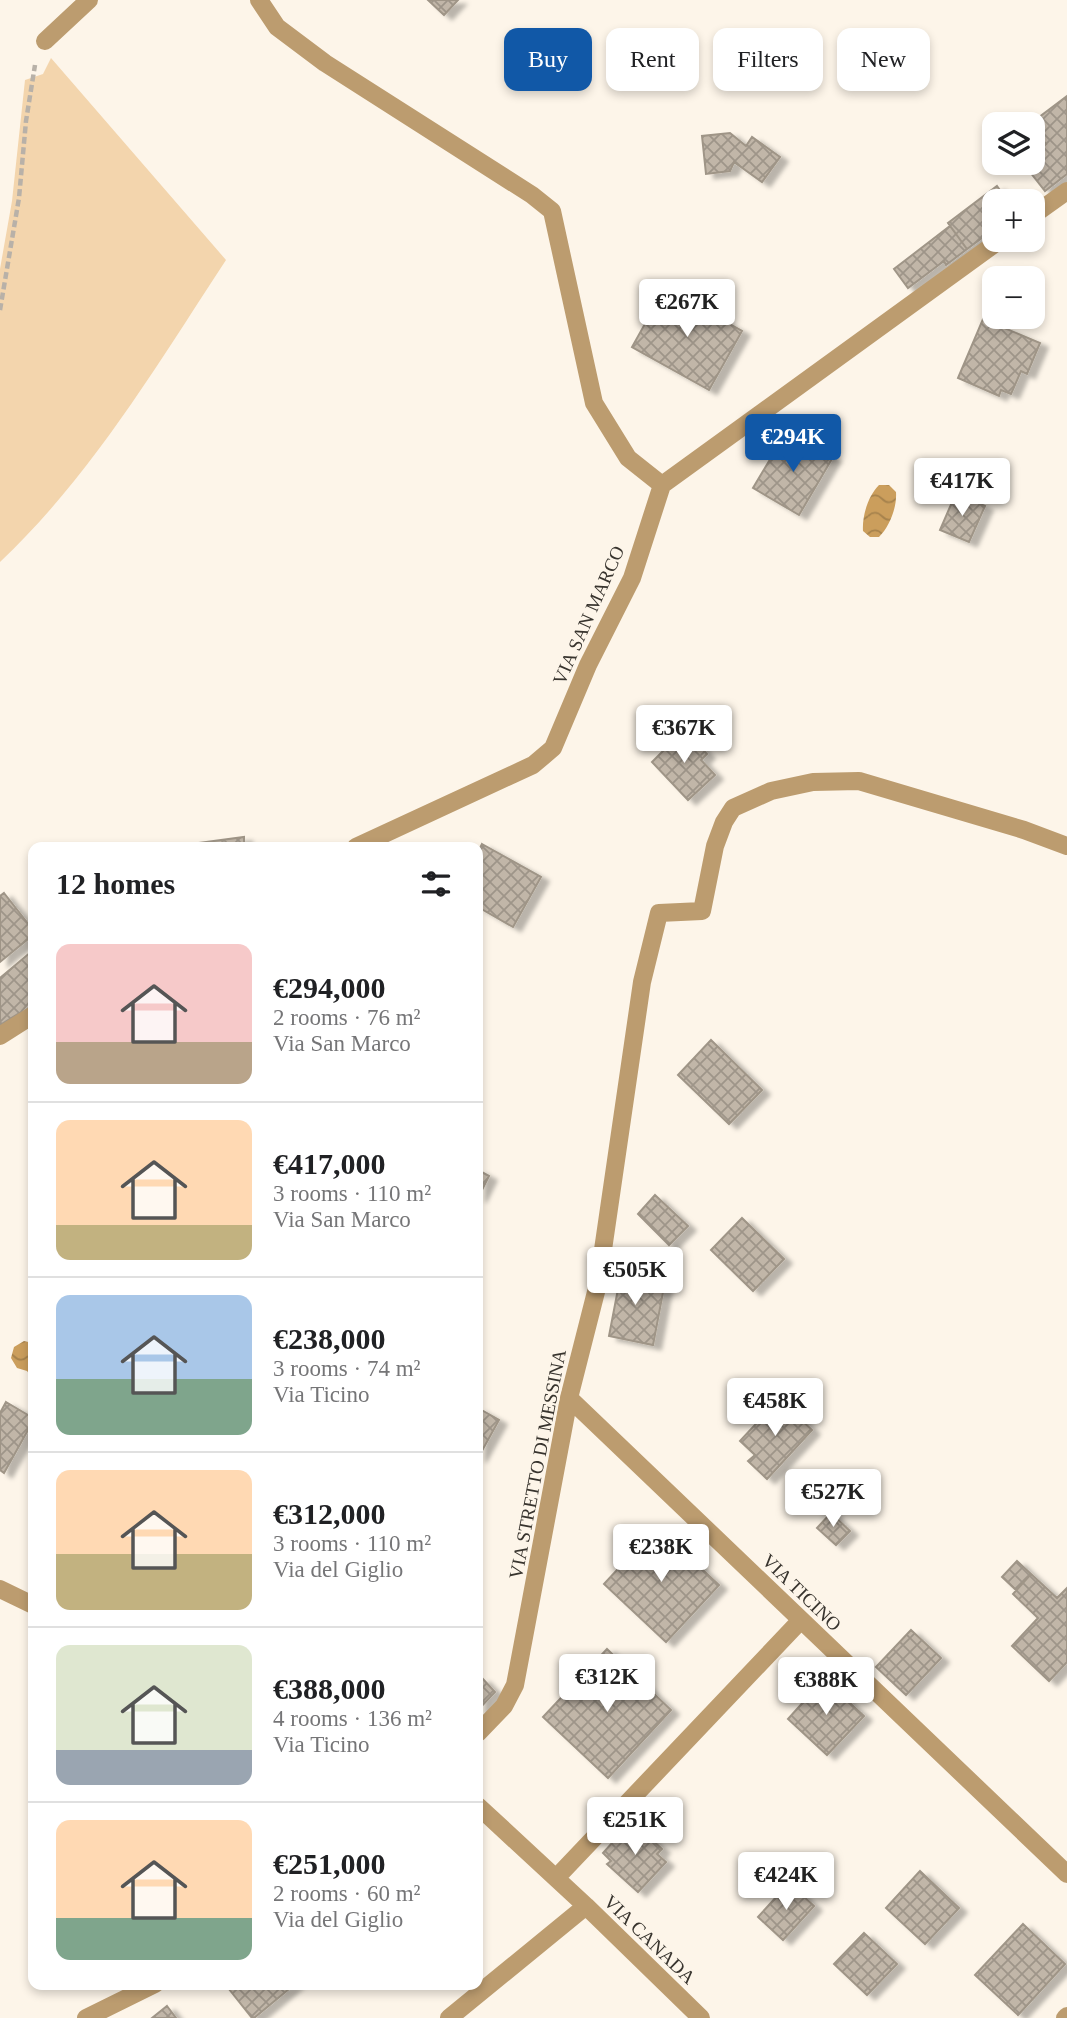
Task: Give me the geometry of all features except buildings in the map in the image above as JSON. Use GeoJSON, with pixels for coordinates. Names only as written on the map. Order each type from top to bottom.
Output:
{"type":"FeatureCollection","features":[{"type":"Feature","properties":{"kind":"street"},"geometry":{"type":"LineString","coordinates":[[45,41],[89,0]]}},
{"type":"Feature","properties":{"kind":"street"},"geometry":{"type":"LineString","coordinates":[[258,0],[277,27],[325,63],[533,195],[552,211],[594,402],[628,458],[662,485],[983,252]]}},
{"type":"Feature","properties":{"kind":"street"},"geometry":{"type":"LineString","coordinates":[[1045,207],[1067,191]]}},
{"type":"Feature","properties":{"kind":"street","name":"VIA SAN MARCO"},"geometry":{"type":"LineString","coordinates":[[367,842],[533,765],[553,748],[588,665],[632,578],[662,485]]}},
{"type":"Feature","properties":{"kind":"street","name":"VIA STRETTO DI MESSINA"},"geometry":{"type":"LineString","coordinates":[[483,1728],[504,1706],[516,1685],[569,1398],[598,1284],[642,982],[659,914],[702,911],[715,846],[724,822],[733,808],[771,791],[813,782],[859,781],[1024,830],[1067,846]]}},
{"type":"Feature","properties":{"kind":"street"},"geometry":{"type":"LineString","coordinates":[[0,1036],[28,1018]]}},
{"type":"Feature","properties":{"kind":"street","name":"VIA TICINO"},"geometry":{"type":"LineString","coordinates":[[569,1398],[1067,1874]]}},
{"type":"Feature","properties":{"kind":"street"},"geometry":{"type":"LineString","coordinates":[[0,1589],[28,1603]]}},
{"type":"Feature","properties":{"kind":"street"},"geometry":{"type":"LineString","coordinates":[[556,1878],[802,1620]]}},
{"type":"Feature","properties":{"kind":"street","name":"VIA CANADA"},"geometry":{"type":"LineString","coordinates":[[483,1811],[701,2018]]}},
{"type":"Feature","properties":{"kind":"street"},"geometry":{"type":"LineString","coordinates":[[449,2018],[586,1906]]}},
{"type":"Feature","properties":{"kind":"street"},"geometry":{"type":"LineString","coordinates":[[86,2018],[143,1990]]}},
{"type":"Feature","properties":{"kind":"path"},"geometry":{"type":"LineString","coordinates":[[0,310],[19,198],[33,76],[45,41]]}},
{"type":"Feature","properties":{"kind":"shaded area"},"geometry":{"type":"Polygon","coordinates":[[[51,58],[226,260],[94,456],[33,528],[0,562],[0,269],[12,201],[25,80],[43,74],[51,58]]]}},
{"type":"Feature","properties":{"kind":"water"},"geometry":{"type":"Polygon","coordinates":[[[879,485],[889,485],[896,492],[894,510],[883,533],[879,537],[870,537],[863,531],[866,506],[879,485]]]}},
{"type":"Feature","properties":{"kind":"water"},"geometry":{"type":"Polygon","coordinates":[[[24,1341],[28,1342],[28,1372],[17,1368],[11,1358],[14,1347],[24,1341]]]}}]}
